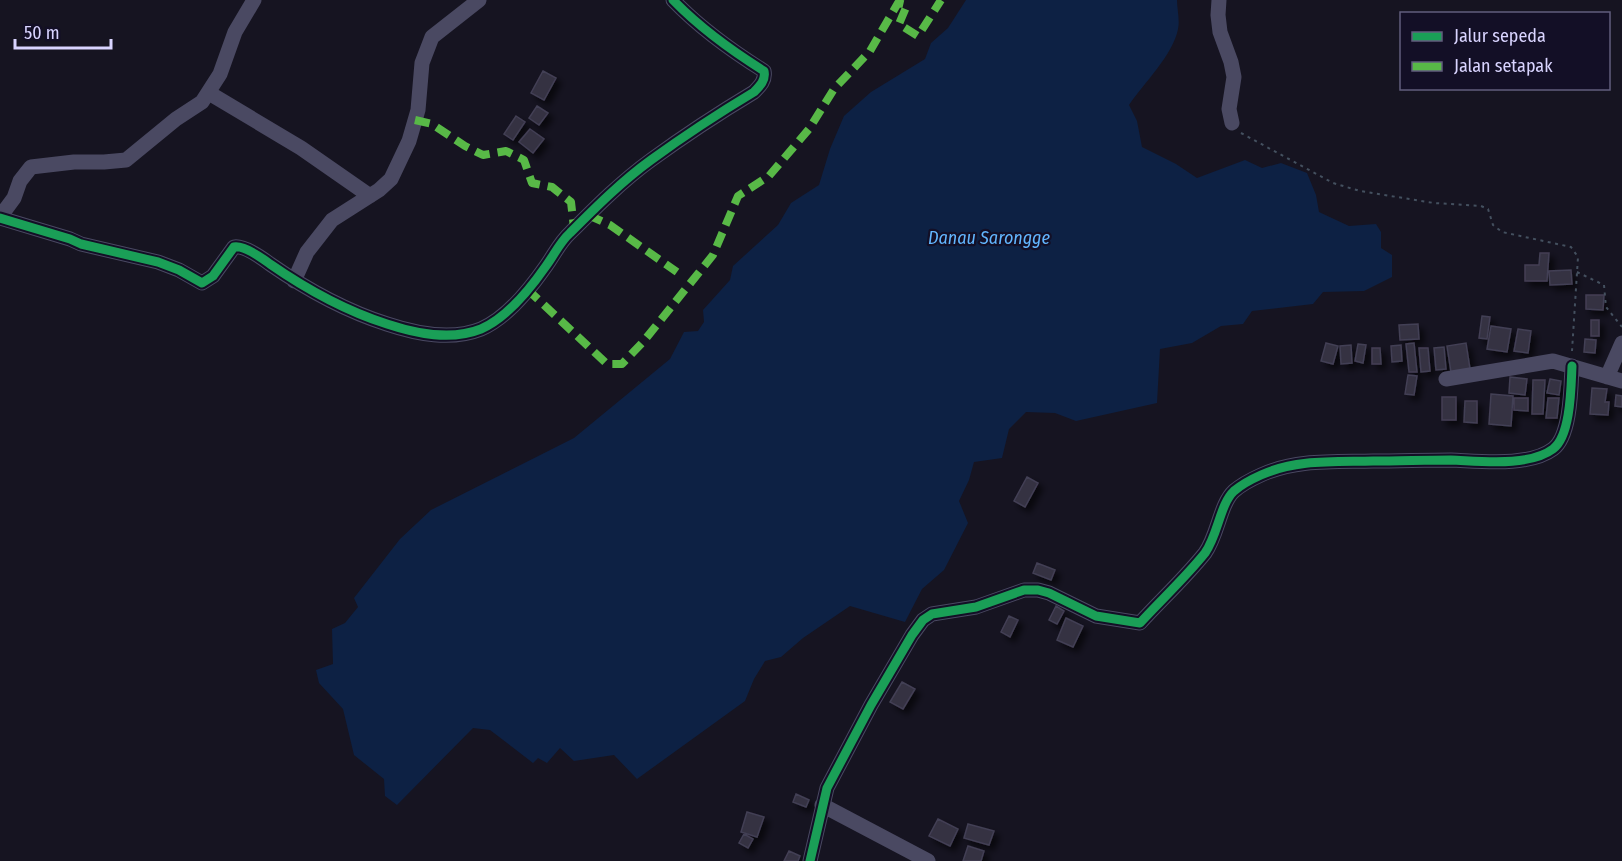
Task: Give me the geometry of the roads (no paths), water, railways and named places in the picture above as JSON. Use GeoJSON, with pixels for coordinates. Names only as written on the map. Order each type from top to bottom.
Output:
{"type":"FeatureCollection","features":[{"type":"Feature","properties":{"kind":"street"},"geometry":{"type":"LineString","coordinates":[[254,0],[235,32],[220,74],[202,102],[176,119],[126,160],[74,162],[31,167],[25,172],[14,198],[0,217],[70,238],[81,244],[158,262],[179,270],[202,283],[213,276],[234,248],[240,247],[266,261],[294,281],[370,319],[411,332],[452,335],[466,333],[492,323],[535,280],[567,235],[616,189],[651,160],[754,92],[762,83],[765,76],[764,71],[728,46],[673,0]]}},
{"type":"Feature","properties":{"kind":"street"},"geometry":{"type":"LineString","coordinates":[[294,281],[302,260],[332,220],[370,196],[391,179],[409,141],[418,110],[422,63],[432,37],[479,0]]}},
{"type":"Feature","properties":{"kind":"street"},"geometry":{"type":"LineString","coordinates":[[1219,0],[1220,32],[1234,77],[1229,109],[1232,123]]}},
{"type":"Feature","properties":{"kind":"street"},"geometry":{"type":"LineString","coordinates":[[209,93],[301,148],[370,196]]}},
{"type":"Feature","properties":{"kind":"street"},"geometry":{"type":"LineString","coordinates":[[1446,379],[1553,361],[1615,379],[1622,343]]}},
{"type":"Feature","properties":{"kind":"street"},"geometry":{"type":"LineString","coordinates":[[810,861],[826,788],[912,635],[923,620],[932,614],[976,607],[1024,590],[1038,590],[1096,616],[1140,623],[1204,553],[1215,537],[1224,508],[1232,493],[1239,488],[1280,468],[1314,462],[1502,461],[1522,460],[1542,454],[1554,448],[1563,432],[1569,402],[1572,366]]}},
{"type":"Feature","properties":{"kind":"street"},"geometry":{"type":"LineString","coordinates":[[822,805],[928,861]]}},
{"type":"Feature","properties":{"kind":"water","name":"Danau Sarongge"},"geometry":{"type":"Polygon","coordinates":[[[966,0],[1177,0],[1179,26],[1175,39],[1164,59],[1129,105],[1137,121],[1142,147],[1176,164],[1197,178],[1245,160],[1262,168],[1281,163],[1307,173],[1316,195],[1319,212],[1349,226],[1376,224],[1381,232],[1381,248],[1392,255],[1392,277],[1364,291],[1323,292],[1313,304],[1252,311],[1243,324],[1221,326],[1192,343],[1160,349],[1157,403],[1076,421],[1055,413],[1026,412],[1009,429],[1002,458],[974,462],[959,501],[968,523],[944,570],[922,589],[905,622],[850,606],[803,638],[781,657],[765,661],[745,701],[637,779],[614,755],[574,761],[560,748],[547,763],[538,758],[533,763],[490,730],[473,728],[397,805],[385,796],[384,779],[354,755],[343,709],[319,683],[316,670],[333,664],[332,629],[345,623],[358,607],[354,598],[400,539],[431,510],[574,438],[670,359],[684,332],[698,331],[704,322],[703,310],[730,280],[733,266],[778,225],[791,203],[819,185],[830,149],[844,116],[871,92],[925,59],[931,43],[948,28],[966,0]]]}}]}
